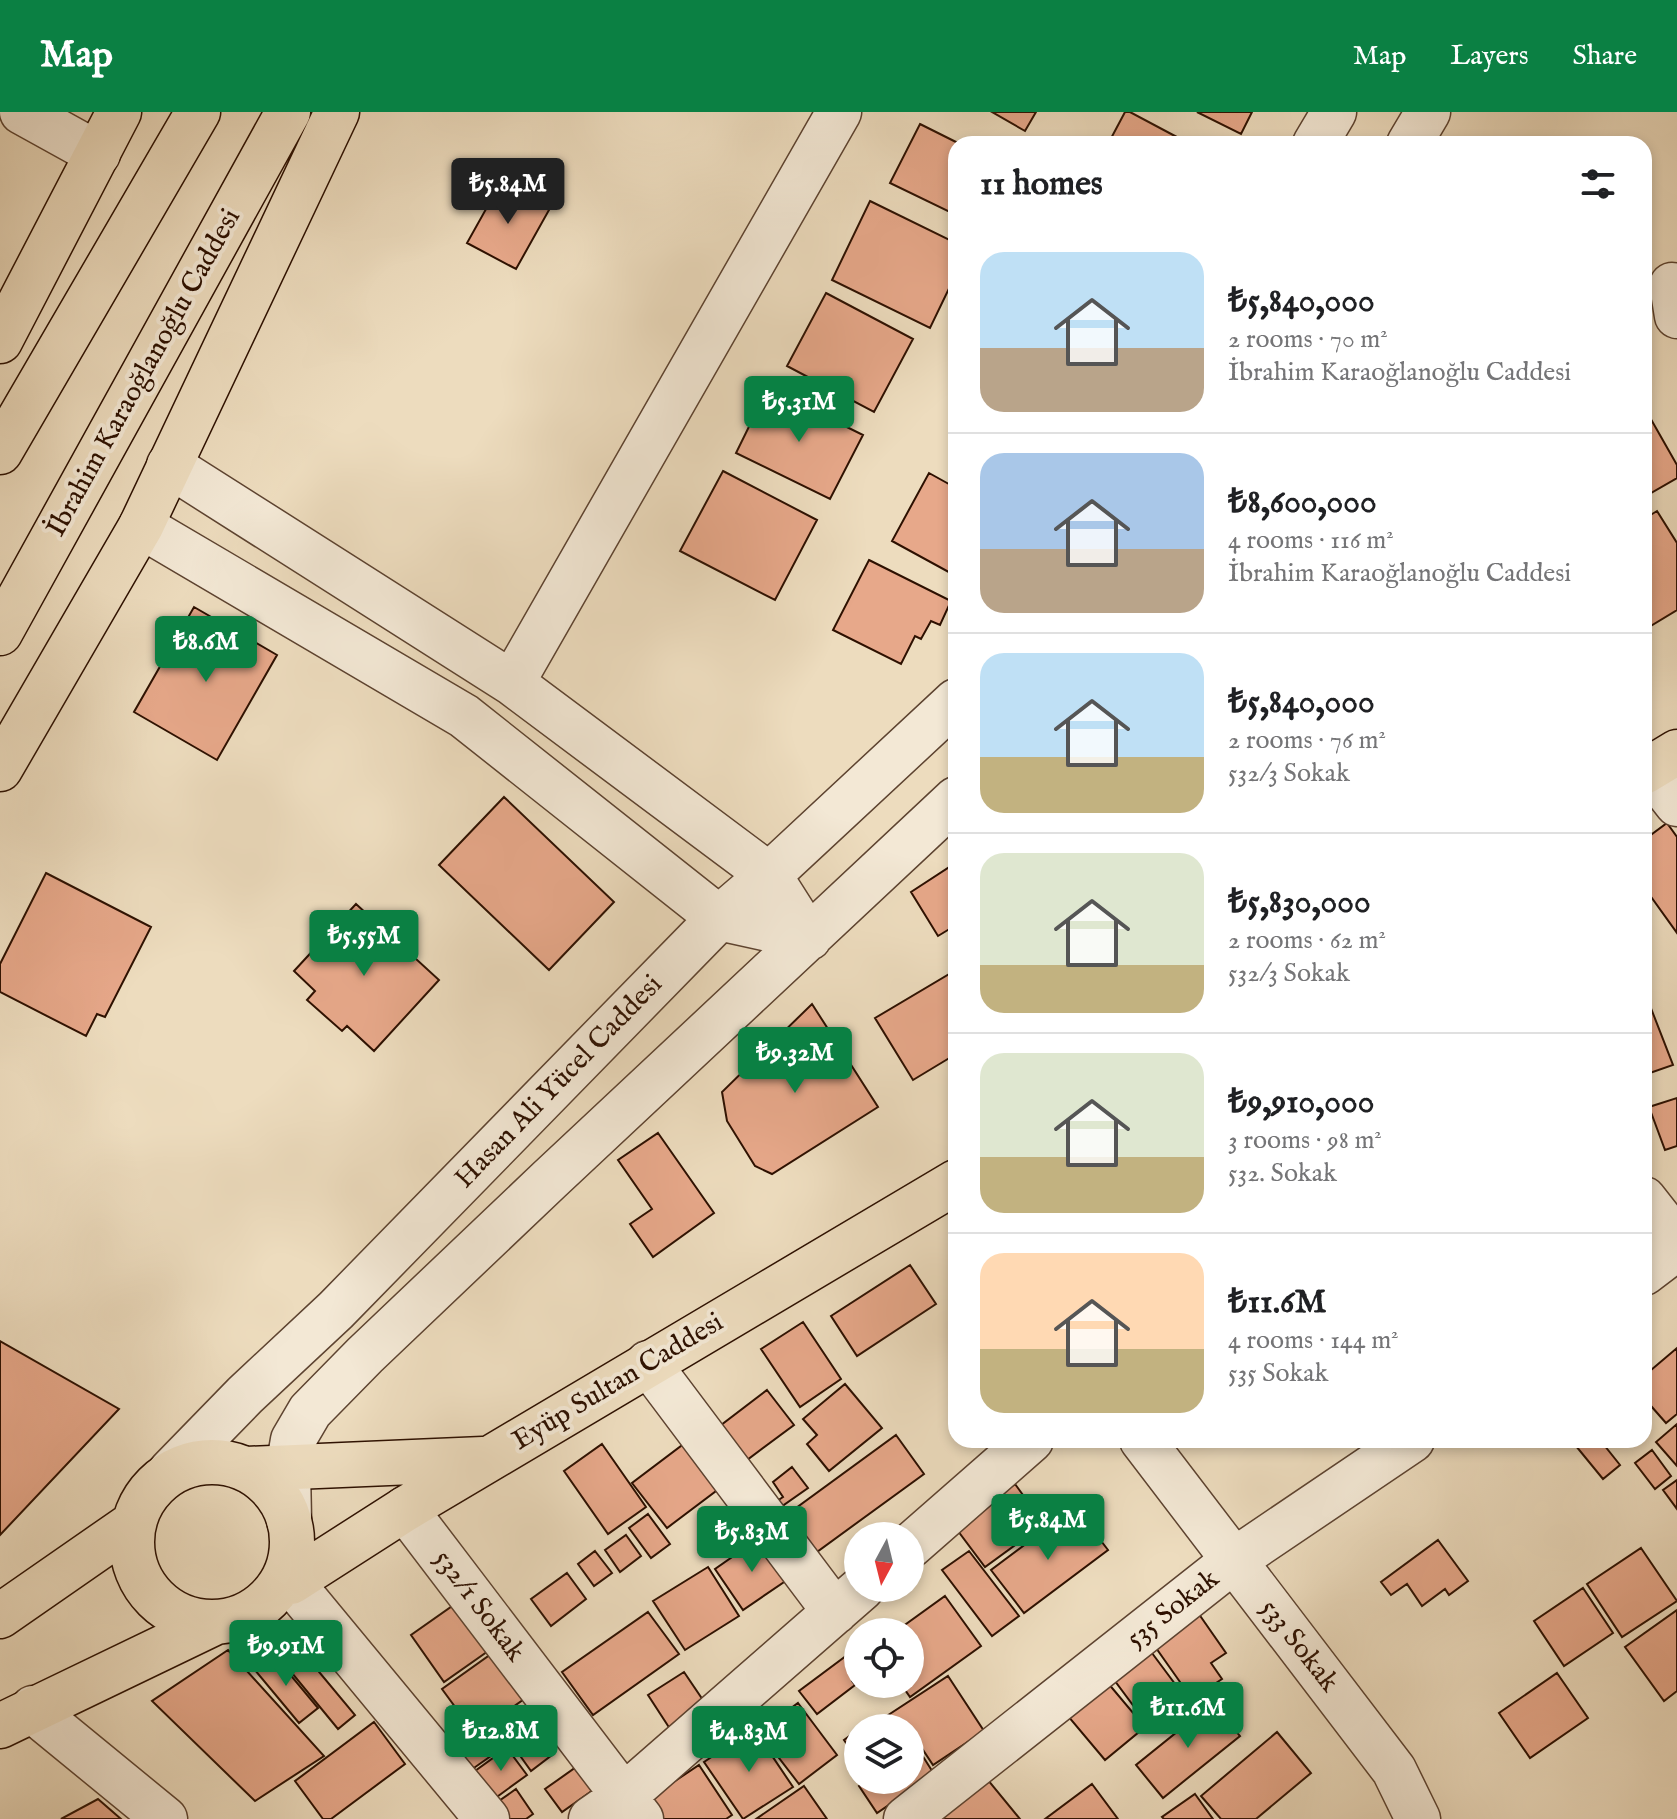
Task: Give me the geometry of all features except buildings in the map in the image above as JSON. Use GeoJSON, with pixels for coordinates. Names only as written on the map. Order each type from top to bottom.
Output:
{"type":"FeatureCollection","features":[{"type":"Feature","properties":{"kind":"main road"},"geometry":{"type":"LineString","coordinates":[[0,341],[119,112]]}},
{"type":"Feature","properties":{"kind":"main road"},"geometry":{"type":"LineString","coordinates":[[0,452],[198,112]]}},
{"type":"Feature","properties":{"kind":"main road","name":"İbrahim Karaoğlanoğlu Caddesi"},"geometry":{"type":"LineString","coordinates":[[0,633],[288,112]]}},
{"type":"Feature","properties":{"kind":"main road"},"geometry":{"type":"LineString","coordinates":[[0,769],[141,526],[337,112]]}},
{"type":"Feature","properties":{"kind":"main road","name":"Eyüp Sultan Caddesi"},"geometry":{"type":"LineString","coordinates":[[286,1582],[648,1363],[948,1190]]}},
{"type":"Feature","properties":{"kind":"main road"},"geometry":{"type":"LineString","coordinates":[[216,1622],[189,1620],[165,1608],[146,1589],[134,1566],[131,1539],[136,1513],[149,1490],[170,1472],[194,1463],[221,1461],[268,1469],[490,1459]]}},
{"type":"Feature","properties":{"kind":"main road"},"geometry":{"type":"LineString","coordinates":[[17,1717],[216,1622],[242,1617],[265,1603],[286,1582],[291,1558],[292,1531],[289,1520]]}},
{"type":"Feature","properties":{"kind":"main road"},"geometry":{"type":"LineString","coordinates":[[0,1616],[134,1523]]}},
{"type":"Feature","properties":{"kind":"street"},"geometry":{"type":"LineString","coordinates":[[22,112],[98,154]]}},
{"type":"Feature","properties":{"kind":"street"},"geometry":{"type":"LineString","coordinates":[[512,683],[839,112]]}},
{"type":"Feature","properties":{"kind":"street"},"geometry":{"type":"LineString","coordinates":[[1320,136],[1334,112]]}},
{"type":"Feature","properties":{"kind":"street"},"geometry":{"type":"LineString","coordinates":[[1414,136],[1428,112]]}},
{"type":"Feature","properties":{"kind":"street"},"geometry":{"type":"LineString","coordinates":[[169,465],[512,683],[769,875],[809,938]]}},
{"type":"Feature","properties":{"kind":"street"},"geometry":{"type":"LineString","coordinates":[[141,526],[464,716],[719,918],[809,938]]}},
{"type":"Feature","properties":{"kind":"street","name":"Hasan Ali Yücel Caddesi"},"geometry":{"type":"LineString","coordinates":[[170,1472],[245,1395],[336,1310],[719,918],[948,708]]}},
{"type":"Feature","properties":{"kind":"street"},"geometry":{"type":"LineString","coordinates":[[1653,763],[1677,804]]}},
{"type":"Feature","properties":{"kind":"street"},"geometry":{"type":"LineString","coordinates":[[289,1520],[268,1469],[293,1440],[310,1411],[365,1355],[948,807]]}},
{"type":"Feature","properties":{"kind":"street"},"geometry":{"type":"LineString","coordinates":[[1652,1209],[1677,1241]]}},
{"type":"Feature","properties":{"kind":"street"},"geometry":{"type":"LineString","coordinates":[[1652,1267],[1677,1248]]}},
{"type":"Feature","properties":{"kind":"street"},"geometry":{"type":"LineString","coordinates":[[648,1363],[844,1595]]}},
{"type":"Feature","properties":{"kind":"street"},"geometry":{"type":"LineString","coordinates":[[924,1534],[1022,1448]]}},
{"type":"Feature","properties":{"kind":"street","name":"533 Sokak"},"geometry":{"type":"LineString","coordinates":[[1148,1448],[1394,1770],[1418,1819]]}},
{"type":"Feature","properties":{"kind":"street","name":"535 Sokak"},"geometry":{"type":"LineString","coordinates":[[906,1819],[1233,1561],[1400,1448]]}},
{"type":"Feature","properties":{"kind":"street","name":"532/1 Sokak"},"geometry":{"type":"LineString","coordinates":[[405,1509],[619,1811]]}},
{"type":"Feature","properties":{"kind":"street"},"geometry":{"type":"LineString","coordinates":[[286,1582],[487,1819]]}},
{"type":"Feature","properties":{"kind":"street"},"geometry":{"type":"LineString","coordinates":[[619,1811],[846,1602]]}},
{"type":"Feature","properties":{"kind":"street"},"geometry":{"type":"LineString","coordinates":[[17,1717],[43,1719],[165,1819]]}}]}
